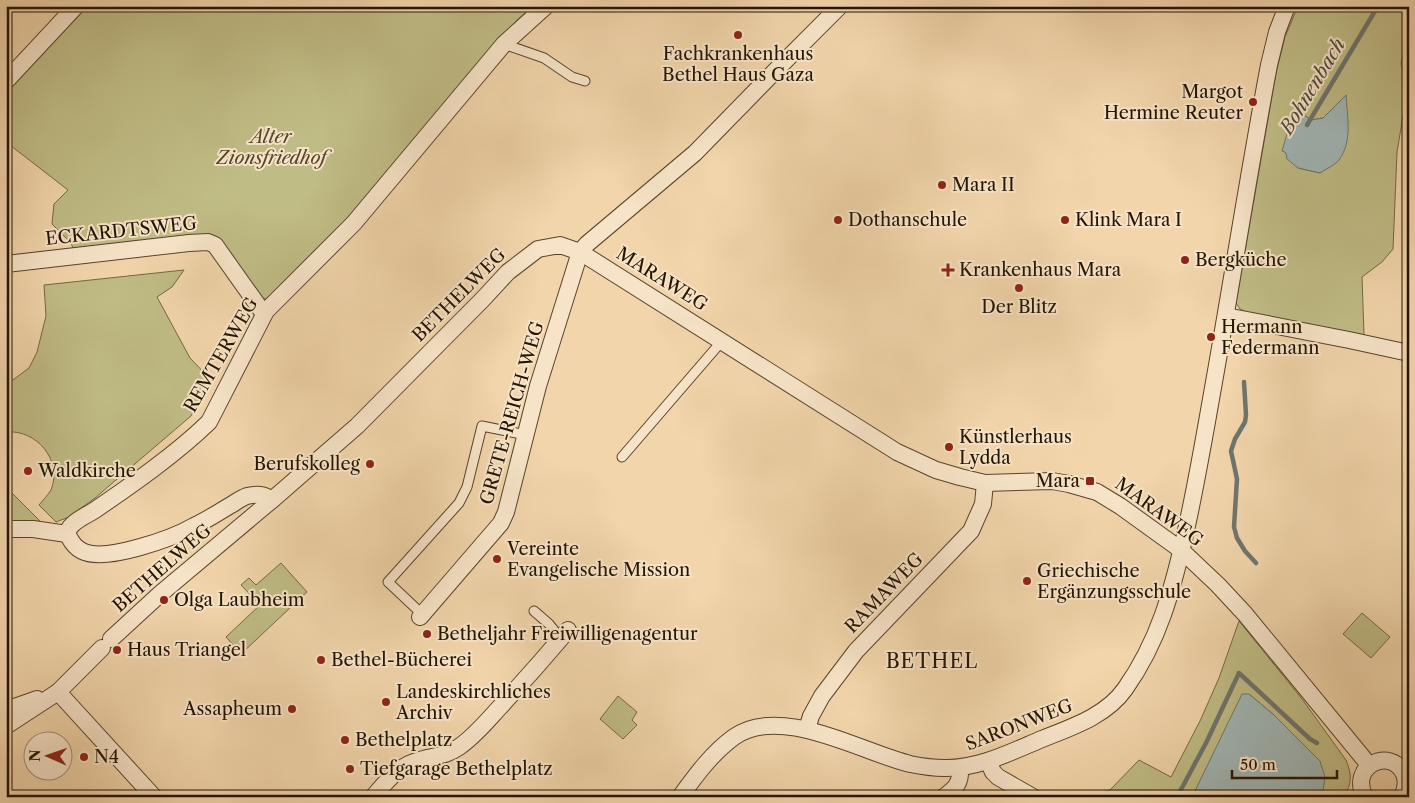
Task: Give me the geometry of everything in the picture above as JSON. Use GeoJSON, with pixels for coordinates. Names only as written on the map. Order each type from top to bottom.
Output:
{"type":"FeatureCollection","features":[{"type":"Feature","properties":{"kind":"street"},"geometry":{"type":"LineString","coordinates":[[6,81],[76,6]]}},
{"type":"Feature","properties":{"kind":"street","name":"REMTERWEG"},"geometry":{"type":"LineString","coordinates":[[67,534],[71,525],[86,517],[118,494],[194,436],[209,422],[264,314],[354,223],[504,44],[546,6]]}},
{"type":"Feature","properties":{"kind":"street"},"geometry":{"type":"LineString","coordinates":[[580,252],[695,153],[840,6]]}},
{"type":"Feature","properties":{"kind":"street","name":"SARONWEG"},"geometry":{"type":"LineString","coordinates":[[680,797],[705,764],[734,737],[759,726],[785,726],[807,730],[910,764],[960,768],[988,761],[1090,719],[1114,703],[1124,690],[1148,652],[1171,594],[1194,496],[1269,65],[1277,32],[1287,6]]}},
{"type":"Feature","properties":{"kind":"street","name":"ECKARDTSWEG"},"geometry":{"type":"LineString","coordinates":[[6,264],[208,242],[215,245],[264,314]]}},
{"type":"Feature","properties":{"kind":"street","name":"BETHELWEG"},"geometry":{"type":"LineString","coordinates":[[6,726],[52,696],[160,594],[357,426],[508,272],[538,249],[560,245],[580,252]]}},
{"type":"Feature","properties":{"kind":"street","name":"MARAWEG"},"geometry":{"type":"LineString","coordinates":[[580,252],[722,340],[834,414],[896,452],[936,470],[985,483],[1052,481],[1080,486],[1120,506],[1181,550],[1218,585],[1245,614],[1369,765]]}},
{"type":"Feature","properties":{"kind":"street","name":"GRETE-REICH-WEG"},"geometry":{"type":"LineString","coordinates":[[421,615],[501,523],[506,512],[538,386],[580,252]]}},
{"type":"Feature","properties":{"kind":"street"},"geometry":{"type":"LineString","coordinates":[[1226,316],[1409,353]]}},
{"type":"Feature","properties":{"kind":"street","name":"RAMAWEG"},"geometry":{"type":"LineString","coordinates":[[807,730],[811,716],[822,696],[856,651],[971,531],[983,504],[985,483]]}},
{"type":"Feature","properties":{"kind":"street"},"geometry":{"type":"LineString","coordinates":[[6,529],[33,529],[67,534],[77,549],[86,553],[98,554],[124,551],[151,544],[192,528],[245,497],[263,494],[272,500]]}},
{"type":"Feature","properties":{"kind":"street"},"geometry":{"type":"LineString","coordinates":[[373,797],[406,760],[439,757],[467,741],[491,717],[564,634]]}},
{"type":"Feature","properties":{"kind":"street"},"geometry":{"type":"LineString","coordinates":[[6,710],[33,700],[52,696],[154,797]]}},
{"type":"Feature","properties":{"kind":"street"},"geometry":{"type":"LineString","coordinates":[[988,761],[993,772],[998,777],[1033,797]]}},
{"type":"Feature","properties":{"kind":"street"},"geometry":{"type":"LineString","coordinates":[[1365,797],[1361,783],[1362,776],[1369,765],[1388,761],[1405,768],[1406,785],[1401,797]]}},
{"type":"Feature","properties":{"kind":"street"},"geometry":{"type":"LineString","coordinates":[[944,797],[954,790],[957,785],[961,777],[960,768]]}},
{"type":"Feature","properties":{"kind":"lane"},"geometry":{"type":"LineString","coordinates":[[504,44],[544,58],[572,76],[585,81]]}},
{"type":"Feature","properties":{"kind":"lane"},"geometry":{"type":"LineString","coordinates":[[622,457],[722,340]]}},
{"type":"Feature","properties":{"kind":"lane"},"geometry":{"type":"LineString","coordinates":[[421,615],[388,582],[459,503],[467,487],[482,426],[526,436]]}},
{"type":"Feature","properties":{"kind":"lane"},"geometry":{"type":"LineString","coordinates":[[534,611],[564,634]]}},
{"type":"Feature","properties":{"kind":"green space","name":"Alter Zionsfriedhof"},"geometry":{"type":"Polygon","coordinates":[[[80,6],[533,6],[517,20],[491,49],[350,215],[266,299],[259,298],[217,238],[74,251],[71,243],[52,224],[54,204],[68,190],[6,142],[6,85],[80,6]]]}},
{"type":"Feature","properties":{"kind":"green space"},"geometry":{"type":"Polygon","coordinates":[[[1298,6],[1409,6],[1409,45],[1403,55],[1401,64],[1405,77],[1405,90],[1404,110],[1397,152],[1393,249],[1382,262],[1362,277],[1364,335],[1248,313],[1240,309],[1236,303],[1276,73],[1285,37],[1298,6]],[[1346,95],[1323,118],[1311,120],[1303,114],[1285,152],[1298,168],[1320,173],[1338,161],[1346,95]]]}},
{"type":"Feature","properties":{"kind":"green space"},"geometry":{"type":"Polygon","coordinates":[[[184,270],[172,287],[157,297],[190,358],[212,381],[191,416],[95,498],[69,517],[56,522],[39,505],[51,490],[54,479],[50,458],[37,441],[17,432],[6,432],[6,385],[29,368],[37,352],[46,316],[44,285],[184,270]]]}},
{"type":"Feature","properties":{"kind":"green space"},"geometry":{"type":"Polygon","coordinates":[[[6,487],[41,522],[6,521],[6,487]]]}},
{"type":"Feature","properties":{"kind":"green space"},"geometry":{"type":"Polygon","coordinates":[[[281,563],[307,592],[241,654],[226,637],[260,605],[241,585],[249,578],[256,585],[281,563]]]}},
{"type":"Feature","properties":{"kind":"green space"},"geometry":{"type":"Polygon","coordinates":[[[1362,613],[1390,637],[1371,658],[1343,634],[1362,613]]]}},
{"type":"Feature","properties":{"kind":"green space"},"geometry":{"type":"Polygon","coordinates":[[[1239,621],[1302,699],[1346,760],[1350,779],[1349,788],[1344,797],[1317,797],[1323,790],[1320,761],[1274,715],[1249,694],[1194,793],[1198,795],[1197,797],[1099,797],[1101,792],[1110,790],[1139,760],[1171,777],[1200,721],[1219,678],[1239,621]]]}},
{"type":"Feature","properties":{"kind":"green space"},"geometry":{"type":"Polygon","coordinates":[[[618,696],[637,712],[632,720],[637,725],[623,739],[600,719],[618,696]]]}},
{"type":"Feature","properties":{"kind":"shaded area"},"geometry":{"type":"Polygon","coordinates":[[[1346,95],[1348,137],[1339,160],[1320,173],[1298,168],[1286,158],[1285,152],[1282,151],[1293,113],[1303,114],[1311,120],[1323,118],[1346,95]]]}},
{"type":"Feature","properties":{"kind":"shaded area"},"geometry":{"type":"Polygon","coordinates":[[[1242,694],[1249,694],[1274,715],[1320,761],[1325,777],[1323,790],[1317,797],[1197,797],[1198,795],[1194,793],[1242,694]]]}},
{"type":"Feature","properties":{"kind":"waterway","name":"Bohnenbach"},"geometry":{"type":"LineString","coordinates":[[1307,125],[1378,6]]}},
{"type":"Feature","properties":{"kind":"waterway","name":"Bohnenbach"},"geometry":{"type":"LineString","coordinates":[[1244,382],[1245,422],[1235,439],[1231,451],[1237,479],[1234,527],[1237,538],[1256,563]]}},
{"type":"Feature","properties":{"kind":"waterway","name":"Bohnenbach"},"geometry":{"type":"LineString","coordinates":[[1177,797],[1206,743],[1239,673],[1310,739],[1317,743]]}},
{"type":"Feature","properties":{"kind":"place","name":"Fachkrankenhaus Bethel Haus Gaza"},"geometry":{"type":"Point","coordinates":[738,35]}},
{"type":"Feature","properties":{"kind":"place","name":"Margot Hermine Reuter"},"geometry":{"type":"Point","coordinates":[1253,102]}},
{"type":"Feature","properties":{"kind":"place","name":"Mara II"},"geometry":{"type":"Point","coordinates":[942,185]}},
{"type":"Feature","properties":{"kind":"place","name":"Dothanschule"},"geometry":{"type":"Point","coordinates":[838,220]}},
{"type":"Feature","properties":{"kind":"place","name":"Klink Mara I"},"geometry":{"type":"Point","coordinates":[1065,220]}},
{"type":"Feature","properties":{"kind":"place","name":"Bergküche"},"geometry":{"type":"Point","coordinates":[1185,260]}},
{"type":"Feature","properties":{"kind":"place","name":"Krankenhaus Mara"},"geometry":{"type":"Point","coordinates":[948,270]}},
{"type":"Feature","properties":{"kind":"place","name":"Der Blitz"},"geometry":{"type":"Point","coordinates":[1019,288]}},
{"type":"Feature","properties":{"kind":"place","name":"Hermann Federmann"},"geometry":{"type":"Point","coordinates":[1211,337]}},
{"type":"Feature","properties":{"kind":"place","name":"Künstlerhaus Lydda"},"geometry":{"type":"Point","coordinates":[949,447]}},
{"type":"Feature","properties":{"kind":"place","name":"Berufskolleg"},"geometry":{"type":"Point","coordinates":[370,464]}},
{"type":"Feature","properties":{"kind":"place","name":"Waldkirche"},"geometry":{"type":"Point","coordinates":[28,471]}},
{"type":"Feature","properties":{"kind":"place","name":"Mara"},"geometry":{"type":"Point","coordinates":[1090,481]}},
{"type":"Feature","properties":{"kind":"place","name":"Vereinte Evangelische Mission"},"geometry":{"type":"Point","coordinates":[497,559]}},
{"type":"Feature","properties":{"kind":"place","name":"Griechische Ergänzungsschule"},"geometry":{"type":"Point","coordinates":[1027,581]}},
{"type":"Feature","properties":{"kind":"place","name":"Olga Laubheim"},"geometry":{"type":"Point","coordinates":[164,600]}},
{"type":"Feature","properties":{"kind":"place","name":"Betheljahr Freiwilligenagentur"},"geometry":{"type":"Point","coordinates":[427,634]}},
{"type":"Feature","properties":{"kind":"place","name":"Haus Triangel"},"geometry":{"type":"Point","coordinates":[117,650]}},
{"type":"Feature","properties":{"kind":"place","name":"Bethel-Bücherei"},"geometry":{"type":"Point","coordinates":[321,660]}},
{"type":"Feature","properties":{"kind":"place","name":"Landeskirchliches Archiv"},"geometry":{"type":"Point","coordinates":[386,702]}},
{"type":"Feature","properties":{"kind":"place","name":"Assapheum"},"geometry":{"type":"Point","coordinates":[292,709]}},
{"type":"Feature","properties":{"kind":"place","name":"Bethelplatz"},"geometry":{"type":"Point","coordinates":[345,740]}},
{"type":"Feature","properties":{"kind":"place","name":"N4"},"geometry":{"type":"Point","coordinates":[84,757]}},
{"type":"Feature","properties":{"kind":"place","name":"Tiefgarage Bethelplatz"},"geometry":{"type":"Point","coordinates":[350,769]}},
{"type":"Feature","properties":{"kind":"district","name":"BETHEL"},"geometry":{"type":"Point","coordinates":[932,661]}}]}
